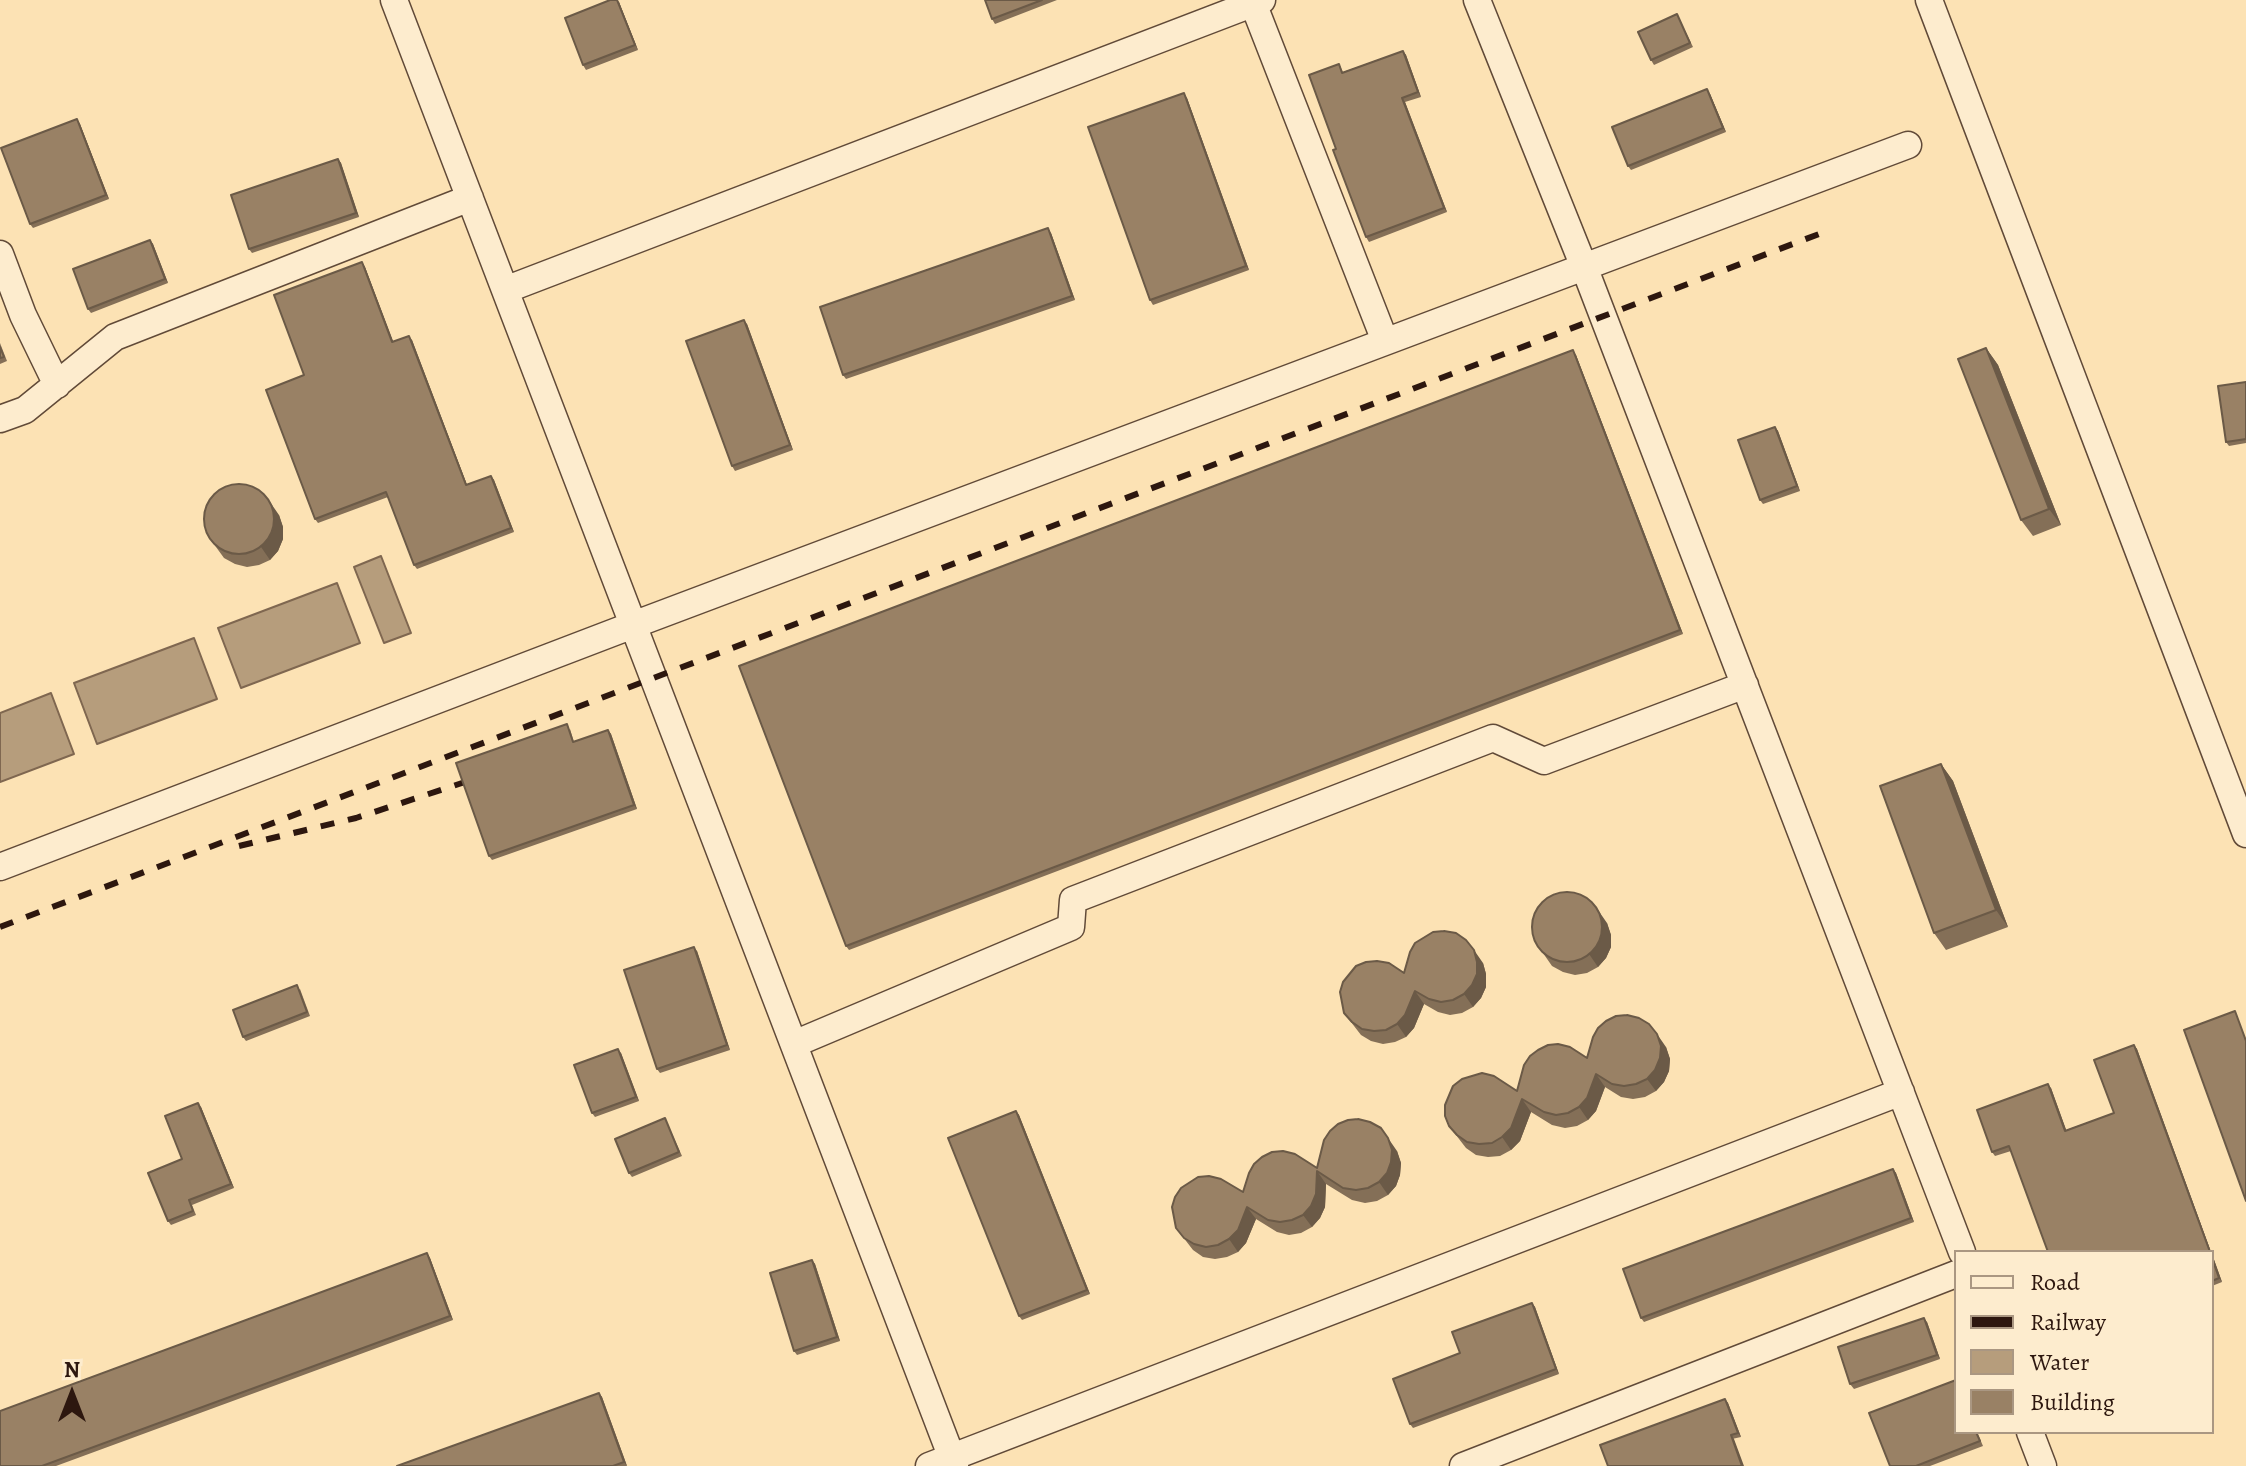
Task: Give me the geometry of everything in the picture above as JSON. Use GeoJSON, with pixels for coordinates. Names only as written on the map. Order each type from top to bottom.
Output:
{"type":"FeatureCollection","features":[{"type":"Feature","properties":{"kind":"lane"},"geometry":{"type":"LineString","coordinates":[[394,0],[794,1044],[945,1463],[1901,1092]]}},
{"type":"Feature","properties":{"kind":"lane"},"geometry":{"type":"LineString","coordinates":[[1477,0],[1584,266],[1961,1250]]}},
{"type":"Feature","properties":{"kind":"lane"},"geometry":{"type":"LineString","coordinates":[[1929,0],[2246,834]]}},
{"type":"Feature","properties":{"kind":"lane"},"geometry":{"type":"LineString","coordinates":[[505,290],[1258,2],[1385,341]]}},
{"type":"Feature","properties":{"kind":"lane"},"geometry":{"type":"LineString","coordinates":[[0,867],[1908,145]]}},
{"type":"Feature","properties":{"kind":"lane"},"geometry":{"type":"LineString","coordinates":[[0,419],[25,410],[115,337],[470,198]]}},
{"type":"Feature","properties":{"kind":"lane"},"geometry":{"type":"LineString","coordinates":[[0,254],[23,315],[57,385]]}},
{"type":"Feature","properties":{"kind":"lane"},"geometry":{"type":"LineString","coordinates":[[794,1044],[1071,927],[1073,900],[1493,738],[1544,761],[1745,685]]}},
{"type":"Feature","properties":{"kind":"lane"},"geometry":{"type":"LineString","coordinates":[[1463,1466],[1954,1275]]}},
{"type":"Feature","properties":{"kind":"lane"},"geometry":{"type":"LineString","coordinates":[[2031,1434],[2043,1466]]}},
{"type":"Feature","properties":{"kind":"water"},"geometry":{"type":"Polygon","coordinates":[[[381,556],[411,633],[384,643],[354,567],[381,556]]]}},
{"type":"Feature","properties":{"kind":"water"},"geometry":{"type":"Polygon","coordinates":[[[337,583],[360,643],[241,688],[218,628],[337,583]]]}},
{"type":"Feature","properties":{"kind":"water"},"geometry":{"type":"Polygon","coordinates":[[[194,638],[217,699],[97,744],[74,683],[194,638]]]}},
{"type":"Feature","properties":{"kind":"water"},"geometry":{"type":"Polygon","coordinates":[[[51,693],[74,754],[0,782],[0,713],[51,693]]]}},
{"type":"Feature","properties":{"kind":"building"},"geometry":{"type":"Polygon","coordinates":[[[617,0],[635,45],[583,65],[565,18],[617,0]]]}},
{"type":"Feature","properties":{"kind":"building"},"geometry":{"type":"Polygon","coordinates":[[[985,0],[1042,0],[992,19],[985,0]]]}},
{"type":"Feature","properties":{"kind":"building"},"geometry":{"type":"Polygon","coordinates":[[[1677,14],[1690,43],[1651,60],[1638,32],[1677,14]]]}},
{"type":"Feature","properties":{"kind":"building"},"geometry":{"type":"Polygon","coordinates":[[[1403,51],[1418,92],[1402,98],[1444,208],[1366,237],[1309,75],[1339,64],[1342,73],[1403,51]]]}},
{"type":"Feature","properties":{"kind":"building"},"geometry":{"type":"Polygon","coordinates":[[[1707,89],[1723,128],[1628,166],[1612,127],[1707,89]]]}},
{"type":"Feature","properties":{"kind":"building"},"geometry":{"type":"Polygon","coordinates":[[[1184,93],[1246,266],[1150,300],[1088,127],[1184,93]]]}},
{"type":"Feature","properties":{"kind":"building"},"geometry":{"type":"Polygon","coordinates":[[[77,119],[106,195],[30,224],[1,148],[77,119]]]}},
{"type":"Feature","properties":{"kind":"building"},"geometry":{"type":"Polygon","coordinates":[[[338,159],[356,213],[249,249],[231,195],[338,159]]]}},
{"type":"Feature","properties":{"kind":"building"},"geometry":{"type":"Polygon","coordinates":[[[1048,228],[1072,296],[843,375],[820,307],[1048,228]]]}},
{"type":"Feature","properties":{"kind":"building"},"geometry":{"type":"Polygon","coordinates":[[[150,240],[165,279],[88,309],[73,269],[150,240]]]}},
{"type":"Feature","properties":{"kind":"building"},"geometry":{"type":"Polygon","coordinates":[[[362,262],[392,342],[409,336],[466,485],[491,476],[511,528],[414,565],[386,492],[315,519],[266,390],[304,375],[274,295],[362,262]]]}},
{"type":"Feature","properties":{"kind":"building"},"geometry":{"type":"Polygon","coordinates":[[[744,320],[790,445],[732,466],[686,341],[744,320]]]}},
{"type":"Feature","properties":{"kind":"building"},"geometry":{"type":"Polygon","coordinates":[[[1986,348],[2049,509],[2021,520],[1958,359],[1986,348]]]}},
{"type":"Feature","properties":{"kind":"building"},"geometry":{"type":"Polygon","coordinates":[[[1573,350],[1680,630],[846,946],[739,666],[1573,350]]]}},
{"type":"Feature","properties":{"kind":"building"},"geometry":{"type":"Polygon","coordinates":[[[2246,382],[2246,439],[2226,442],[2218,386],[2246,382]]]}},
{"type":"Feature","properties":{"kind":"building"},"geometry":{"type":"Polygon","coordinates":[[[1775,427],[1797,486],[1760,500],[1738,440],[1775,427]]]}},
{"type":"Feature","properties":{"kind":"building"},"geometry":{"type":"Polygon","coordinates":[[[239,484],[264,494],[274,519],[264,544],[239,554],[214,544],[204,519],[214,494],[239,484]]]}},
{"type":"Feature","properties":{"kind":"building"},"geometry":{"type":"Polygon","coordinates":[[[567,724],[573,742],[608,730],[634,805],[489,856],[456,763],[567,724]]]}},
{"type":"Feature","properties":{"kind":"building"},"geometry":{"type":"Polygon","coordinates":[[[1941,764],[1996,910],[1934,933],[1880,786],[1941,764]]]}},
{"type":"Feature","properties":{"kind":"building"},"geometry":{"type":"Polygon","coordinates":[[[1567,892],[1592,902],[1602,927],[1592,952],[1567,962],[1542,952],[1532,927],[1542,902],[1567,892]]]}},
{"type":"Feature","properties":{"kind":"building"},"geometry":{"type":"Polygon","coordinates":[[[1433,932],[1456,933],[1474,950],[1477,974],[1464,994],[1441,1002],[1415,991],[1405,1015],[1386,1030],[1362,1029],[1352,1022],[1344,1013],[1340,992],[1343,982],[1356,966],[1377,961],[1389,963],[1404,973],[1415,943],[1433,932]]]}},
{"type":"Feature","properties":{"kind":"building"},"geometry":{"type":"Polygon","coordinates":[[[694,947],[727,1045],[657,1069],[624,970],[694,947]]]}},
{"type":"Feature","properties":{"kind":"building"},"geometry":{"type":"Polygon","coordinates":[[[297,985],[307,1012],[243,1037],[233,1010],[297,985]]]}},
{"type":"Feature","properties":{"kind":"building"},"geometry":{"type":"Polygon","coordinates":[[[2235,1011],[2246,1041],[2246,1201],[2184,1030],[2235,1011]]]}},
{"type":"Feature","properties":{"kind":"building"},"geometry":{"type":"Polygon","coordinates":[[[1627,1015],[1649,1024],[1661,1046],[1655,1070],[1647,1079],[1624,1086],[1612,1084],[1596,1074],[1587,1098],[1579,1107],[1556,1115],[1522,1099],[1511,1128],[1492,1143],[1467,1142],[1449,1126],[1445,1105],[1453,1086],[1462,1079],[1482,1073],[1494,1076],[1517,1091],[1524,1065],[1538,1050],[1558,1044],[1570,1047],[1587,1058],[1598,1028],[1616,1016],[1627,1015]]]}},
{"type":"Feature","properties":{"kind":"building"},"geometry":{"type":"Polygon","coordinates":[[[2134,1045],[2209,1250],[2047,1250],[2009,1146],[1992,1152],[1977,1110],[2048,1084],[2065,1131],[2114,1113],[2094,1060],[2134,1045]]]}},
{"type":"Feature","properties":{"kind":"building"},"geometry":{"type":"Polygon","coordinates":[[[618,1049],[636,1097],[592,1113],[574,1065],[618,1049]]]}},
{"type":"Feature","properties":{"kind":"building"},"geometry":{"type":"Polygon","coordinates":[[[198,1103],[231,1184],[189,1200],[193,1211],[168,1221],[148,1173],[182,1159],[165,1116],[198,1103]]]}},
{"type":"Feature","properties":{"kind":"building"},"geometry":{"type":"Polygon","coordinates":[[[1016,1111],[1087,1290],[1019,1316],[948,1138],[1016,1111]]]}},
{"type":"Feature","properties":{"kind":"building"},"geometry":{"type":"Polygon","coordinates":[[[665,1118],[679,1152],[629,1173],[615,1139],[665,1118]]]}},
{"type":"Feature","properties":{"kind":"building"},"geometry":{"type":"Polygon","coordinates":[[[1358,1119],[1381,1128],[1392,1150],[1387,1173],[1379,1182],[1356,1190],[1343,1188],[1317,1171],[1316,1194],[1303,1215],[1280,1222],[1268,1220],[1247,1207],[1238,1230],[1218,1245],[1206,1247],[1194,1244],[1176,1228],[1172,1207],[1175,1197],[1181,1188],[1198,1177],[1221,1179],[1243,1192],[1254,1164],[1272,1152],[1283,1151],[1295,1154],[1317,1168],[1324,1140],[1330,1131],[1338,1124],[1358,1119]]]}},
{"type":"Feature","properties":{"kind":"building"},"geometry":{"type":"Polygon","coordinates":[[[1893,1169],[1911,1218],[1641,1318],[1623,1269],[1893,1169]]]}},
{"type":"Feature","properties":{"kind":"building"},"geometry":{"type":"Polygon","coordinates":[[[427,1253],[450,1316],[42,1466],[0,1466],[0,1411],[427,1253]]]}},
{"type":"Feature","properties":{"kind":"building"},"geometry":{"type":"Polygon","coordinates":[[[812,1260],[837,1337],[794,1351],[770,1273],[812,1260]]]}},
{"type":"Feature","properties":{"kind":"building"},"geometry":{"type":"Polygon","coordinates":[[[2214,1264],[2219,1278],[2214,1280],[2214,1264]]]}},
{"type":"Feature","properties":{"kind":"building"},"geometry":{"type":"Polygon","coordinates":[[[1532,1303],[1556,1369],[1410,1424],[1393,1379],[1460,1353],[1452,1332],[1532,1303]]]}},
{"type":"Feature","properties":{"kind":"building"},"geometry":{"type":"Polygon","coordinates":[[[1924,1318],[1937,1355],[1850,1384],[1838,1347],[1924,1318]]]}},
{"type":"Feature","properties":{"kind":"building"},"geometry":{"type":"Polygon","coordinates":[[[1954,1381],[1954,1434],[1977,1434],[1980,1441],[1916,1466],[1890,1466],[1869,1413],[1954,1381]]]}},
{"type":"Feature","properties":{"kind":"building"},"geometry":{"type":"Polygon","coordinates":[[[599,1393],[624,1462],[613,1466],[397,1466],[599,1393]]]}},
{"type":"Feature","properties":{"kind":"building"},"geometry":{"type":"Polygon","coordinates":[[[1725,1399],[1738,1433],[1731,1435],[1742,1466],[1608,1466],[1600,1445],[1725,1399]]]}},
{"type":"Feature","properties":{"kind":"railway"},"geometry":{"type":"LineString","coordinates":[[0,927],[1819,234]]}},
{"type":"Feature","properties":{"kind":"railway"},"geometry":{"type":"LineString","coordinates":[[239,846],[356,818],[465,782]]}}]}
